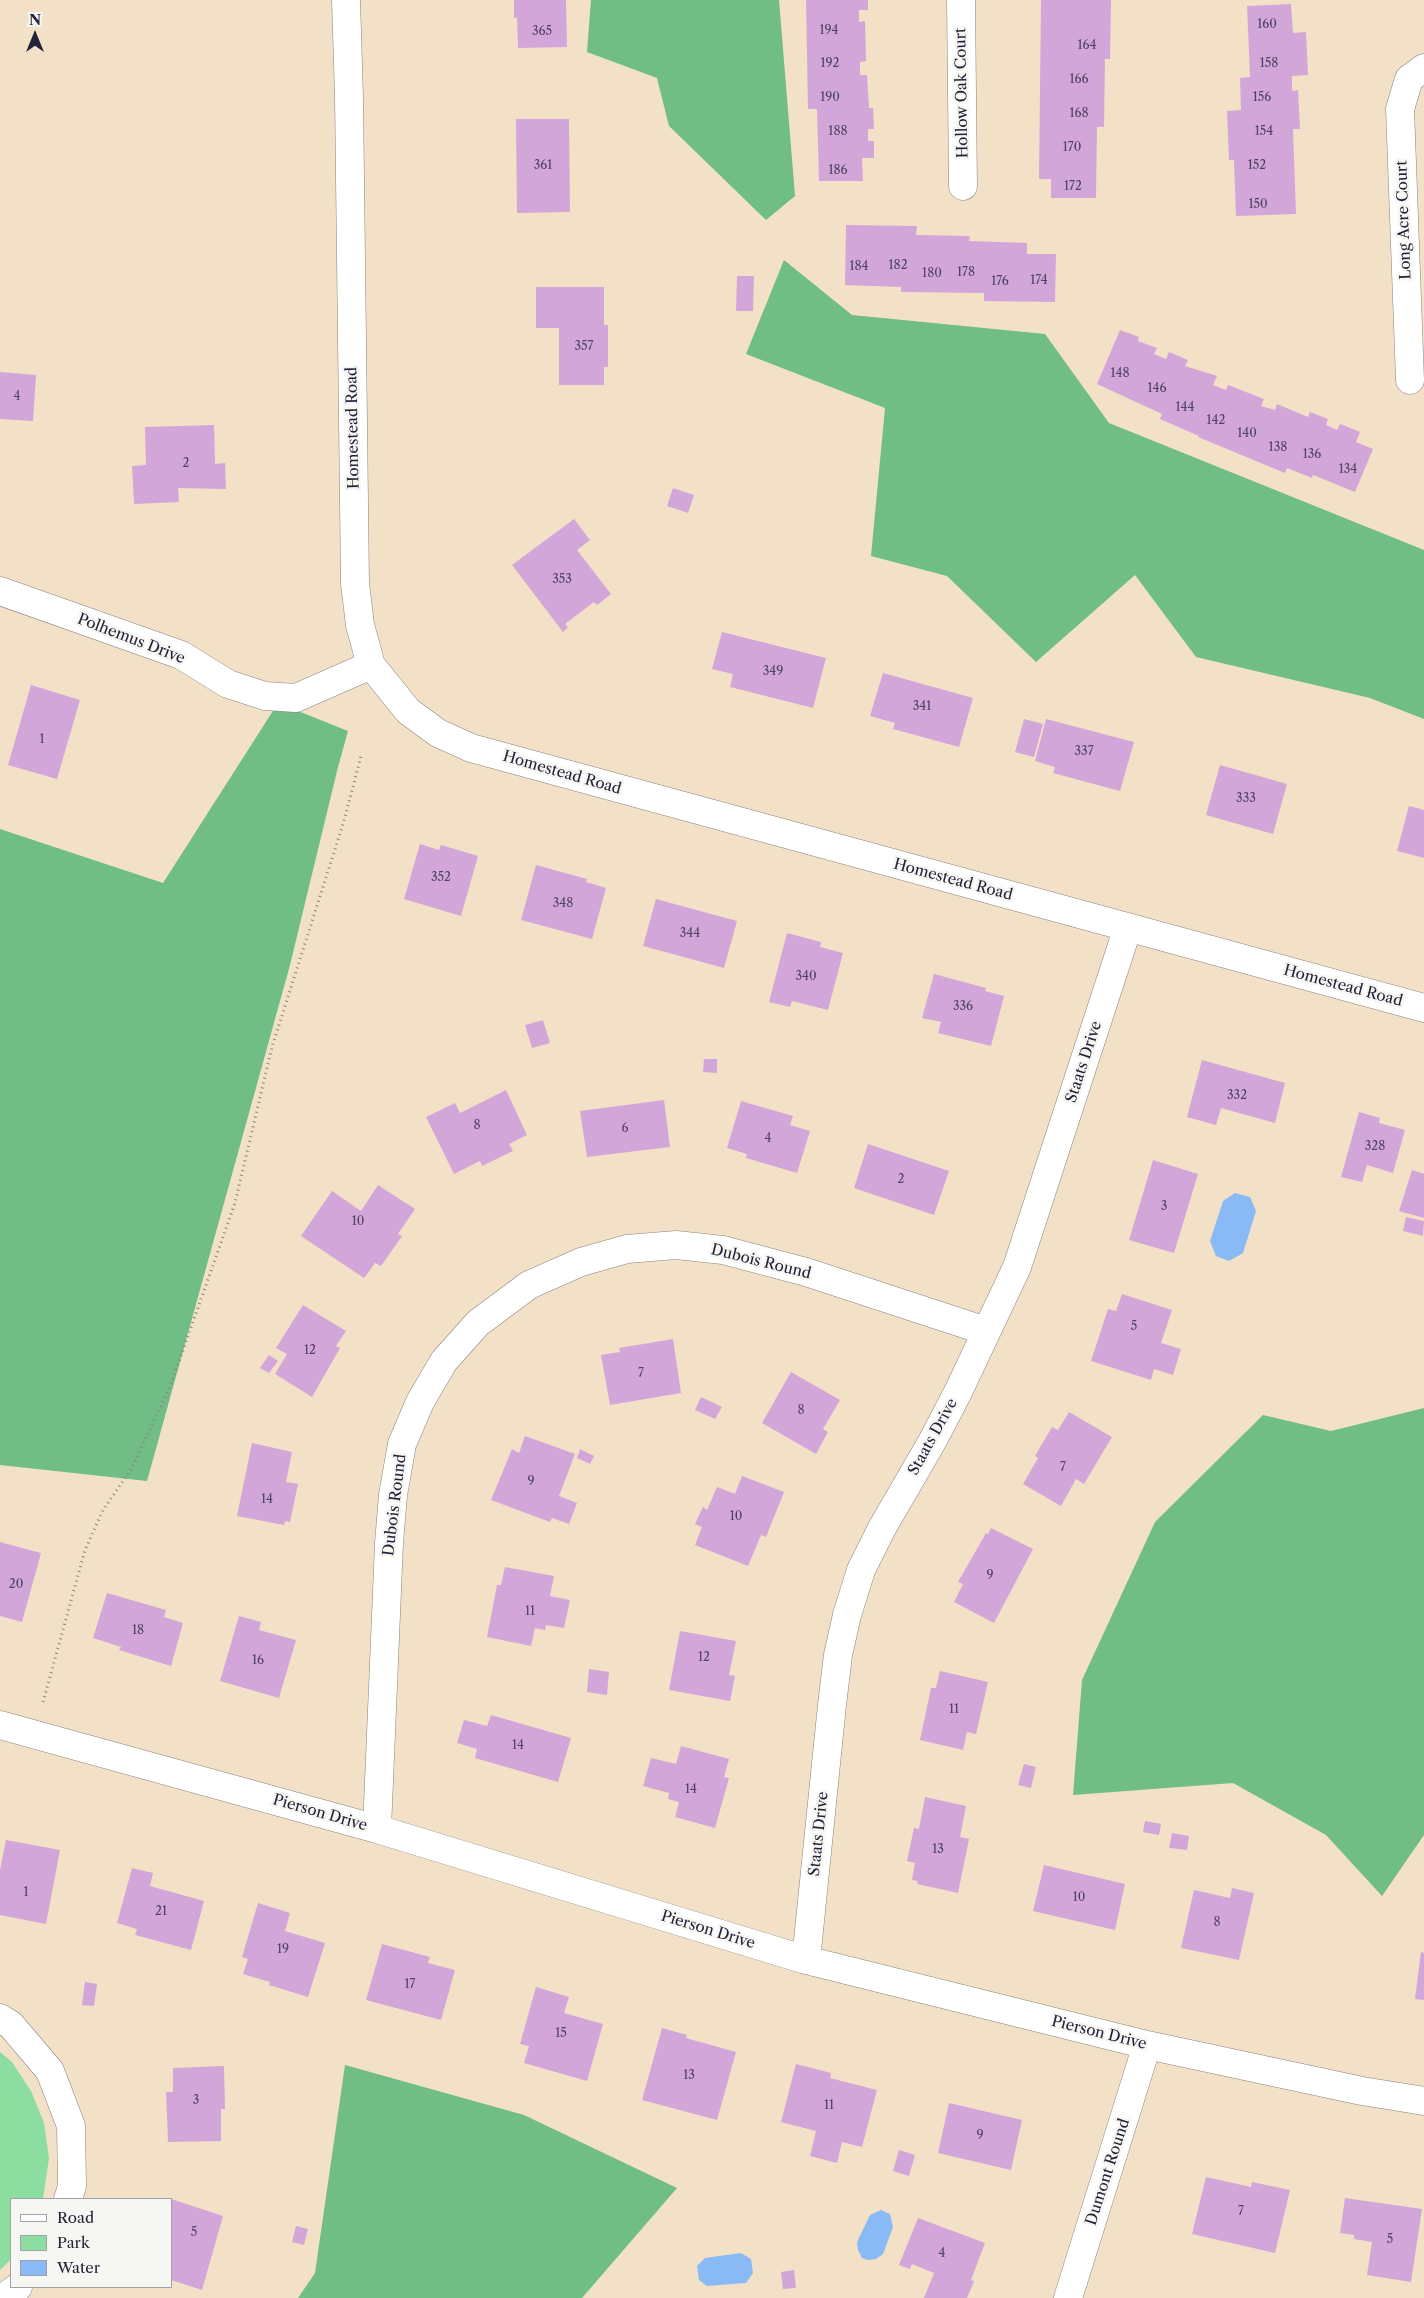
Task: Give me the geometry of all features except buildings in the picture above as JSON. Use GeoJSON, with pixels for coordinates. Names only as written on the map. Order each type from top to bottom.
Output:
{"type":"FeatureCollection","features":[{"type":"Feature","properties":{"kind":"street","name":"Homestead Road"},"geometry":{"type":"LineString","coordinates":[[346,0],[349,97],[355,583],[360,625],[371,665],[408,711],[438,733],[471,748],[1424,1008]]}},
{"type":"Feature","properties":{"kind":"street","name":"Hollow Oak Court"},"geometry":{"type":"LineString","coordinates":[[961,0],[963,186]]}},
{"type":"Feature","properties":{"kind":"street","name":"Long Acre Court"},"geometry":{"type":"LineString","coordinates":[[1410,380],[1400,109],[1409,79],[1424,68]]}},
{"type":"Feature","properties":{"kind":"street","name":"Polhemus Drive"},"geometry":{"type":"LineString","coordinates":[[0,591],[181,655],[228,684],[265,696],[296,698],[371,665]]}},
{"type":"Feature","properties":{"kind":"street","name":"Staats Drive"},"geometry":{"type":"LineString","coordinates":[[806,1960],[838,1655],[847,1615],[861,1570],[937,1432],[1017,1267],[1128,928]]}},
{"type":"Feature","properties":{"kind":"street","name":"Dubois Round"},"geometry":{"type":"LineString","coordinates":[[377,1829],[389,1543],[393,1495],[402,1444],[420,1402],[444,1361],[478,1323],[529,1285],[581,1262],[627,1249],[676,1245],[723,1250],[806,1272],[986,1331]]}},
{"type":"Feature","properties":{"kind":"street","name":"Pierson Drive"},"geometry":{"type":"LineString","coordinates":[[0,1725],[377,1829],[806,1960],[1147,2045],[1362,2091],[1424,2101]]}},
{"type":"Feature","properties":{"kind":"street"},"geometry":{"type":"LineString","coordinates":[[0,2018],[11,2025],[50,2071],[68,2117],[71,2126],[72,2186],[68,2198]]}},
{"type":"Feature","properties":{"kind":"street","name":"Dumont Round"},"geometry":{"type":"LineString","coordinates":[[1068,2298],[1147,2045]]}},
{"type":"Feature","properties":{"kind":"street"},"geometry":{"type":"LineString","coordinates":[[3,2298],[17,2288]]}},
{"type":"Feature","properties":{"kind":"path"},"geometry":{"type":"LineString","coordinates":[[34,1734],[85,1550],[103,1510],[132,1468],[171,1384],[235,1203],[272,1047],[344,821],[361,756]]}},
{"type":"Feature","properties":{"kind":"green space"},"geometry":{"type":"Polygon","coordinates":[[[591,0],[779,0],[795,196],[766,220],[669,126],[657,78],[587,52],[591,0]]]}},
{"type":"Feature","properties":{"kind":"green space"},"geometry":{"type":"Polygon","coordinates":[[[784,260],[852,315],[1045,334],[1109,423],[1424,550],[1424,719],[1370,698],[1196,657],[1135,575],[1036,662],[947,576],[871,556],[885,408],[746,354],[784,260]]]}},
{"type":"Feature","properties":{"kind":"green space"},"geometry":{"type":"Polygon","coordinates":[[[278,703],[348,731],[290,965],[147,1481],[0,1465],[0,829],[163,883],[278,703]]]}},
{"type":"Feature","properties":{"kind":"green space"},"geometry":{"type":"Polygon","coordinates":[[[1424,1408],[1424,1835],[1382,1896],[1326,1835],[1233,1783],[1073,1795],[1082,1680],[1155,1522],[1263,1415],[1331,1431],[1424,1408]]]}},
{"type":"Feature","properties":{"kind":"green space"},"geometry":{"type":"Polygon","coordinates":[[[0,2052],[12,2062],[31,2091],[44,2123],[49,2158],[43,2198],[10,2198],[10,2260],[0,2270],[0,2052]]]}},
{"type":"Feature","properties":{"kind":"green space"},"geometry":{"type":"Polygon","coordinates":[[[345,2065],[524,2115],[677,2188],[582,2298],[298,2298],[315,2273],[345,2065]]]}},
{"type":"Feature","properties":{"kind":"water"},"geometry":{"type":"Polygon","coordinates":[[[1235,1193],[1250,1197],[1256,1211],[1243,1253],[1229,1261],[1216,1256],[1210,1241],[1223,1201],[1235,1193]]]}},
{"type":"Feature","properties":{"kind":"water"},"geometry":{"type":"Polygon","coordinates":[[[881,2210],[890,2214],[893,2227],[883,2254],[876,2259],[868,2260],[862,2258],[857,2242],[870,2215],[881,2210]]]}},
{"type":"Feature","properties":{"kind":"water"},"geometry":{"type":"Polygon","coordinates":[[[741,2253],[751,2259],[753,2273],[746,2283],[707,2286],[699,2280],[697,2266],[705,2258],[741,2253]]]}}]}
